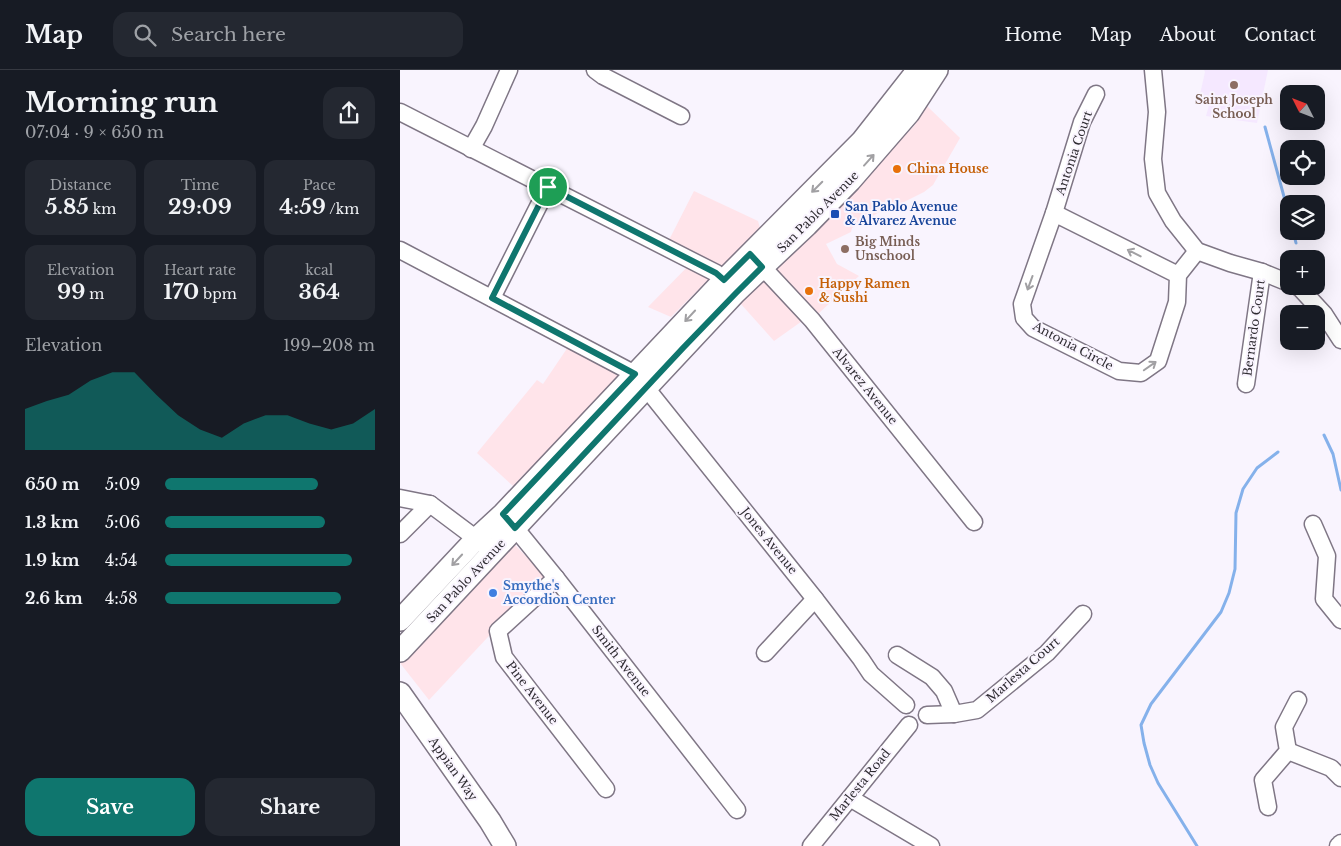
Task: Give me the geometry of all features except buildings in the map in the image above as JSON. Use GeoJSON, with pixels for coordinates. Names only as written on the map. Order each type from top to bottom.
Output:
{"type":"FeatureCollection","features":[{"type":"Feature","properties":{"kind":"main road","name":"San Pablo Avenue"},"geometry":{"type":"LineString","coordinates":[[400,620],[485,545],[509,521],[756,260],[862,141],[916,70]]}},
{"type":"Feature","properties":{"kind":"main road","name":"San Pablo Avenue"},"geometry":{"type":"LineString","coordinates":[[756,260],[807,225],[874,154],[909,113],[937,70]]}},
{"type":"Feature","properties":{"kind":"main road","name":"San Pablo Avenue"},"geometry":{"type":"LineString","coordinates":[[400,650],[485,545]]}},
{"type":"Feature","properties":{"kind":"main road","name":"Appian Way"},"geometry":{"type":"LineString","coordinates":[[400,693],[490,820],[505,846]]}},
{"type":"Feature","properties":{"kind":"main road"},"geometry":{"type":"LineString","coordinates":[[400,709],[419,720]]}},
{"type":"Feature","properties":{"kind":"street"},"geometry":{"type":"LineString","coordinates":[[471,149],[484,126],[509,70]]}},
{"type":"Feature","properties":{"kind":"street"},"geometry":{"type":"LineString","coordinates":[[595,70],[603,76],[681,116]]}},
{"type":"Feature","properties":{"kind":"street"},"geometry":{"type":"LineString","coordinates":[[1153,70],[1157,112],[1153,159],[1157,193],[1173,221],[1196,251],[1280,279]]}},
{"type":"Feature","properties":{"kind":"street","name":"Antonia Court"},"geometry":{"type":"LineString","coordinates":[[1054,213],[1082,122],[1096,94]]}},
{"type":"Feature","properties":{"kind":"street"},"geometry":{"type":"LineString","coordinates":[[400,112],[716,273],[730,287]]}},
{"type":"Feature","properties":{"kind":"street"},"geometry":{"type":"LineString","coordinates":[[492,298],[548,187]]}},
{"type":"Feature","properties":{"kind":"street"},"geometry":{"type":"LineString","coordinates":[[1054,213],[1178,275],[1196,251]]}},
{"type":"Feature","properties":{"kind":"street","name":"Antonia Circle"},"geometry":{"type":"LineString","coordinates":[[1054,213],[1022,304],[1024,318],[1034,328],[1119,371],[1140,373],[1158,361],[1177,302],[1178,275]]}},
{"type":"Feature","properties":{"kind":"street"},"geometry":{"type":"LineString","coordinates":[[400,250],[492,298],[640,381]]}},
{"type":"Feature","properties":{"kind":"street","name":"Alvarez Avenue"},"geometry":{"type":"LineString","coordinates":[[756,260],[812,320],[974,522]]}},
{"type":"Feature","properties":{"kind":"street","name":"Bernardo Court"},"geometry":{"type":"LineString","coordinates":[[1246,384],[1262,272]]}},
{"type":"Feature","properties":{"kind":"street"},"geometry":{"type":"LineString","coordinates":[[1306,295],[1324,314],[1341,340]]}},
{"type":"Feature","properties":{"kind":"street","name":"Jones Avenue"},"geometry":{"type":"LineString","coordinates":[[640,381],[815,599],[862,659],[871,674],[906,705]]}},
{"type":"Feature","properties":{"kind":"street"},"geometry":{"type":"LineString","coordinates":[[400,498],[430,504],[485,545]]}},
{"type":"Feature","properties":{"kind":"street"},"geometry":{"type":"LineString","coordinates":[[400,534],[430,504]]}},
{"type":"Feature","properties":{"kind":"street","name":"Smith Avenue"},"geometry":{"type":"LineString","coordinates":[[509,521],[556,578],[737,810]]}},
{"type":"Feature","properties":{"kind":"street"},"geometry":{"type":"LineString","coordinates":[[1313,524],[1327,556],[1324,599],[1341,620]]}},
{"type":"Feature","properties":{"kind":"street","name":"Pine Avenue"},"geometry":{"type":"LineString","coordinates":[[556,578],[498,631],[504,657],[606,788]]}},
{"type":"Feature","properties":{"kind":"street"},"geometry":{"type":"LineString","coordinates":[[765,653],[815,599]]}},
{"type":"Feature","properties":{"kind":"street","name":"Marlesta Court"},"geometry":{"type":"LineString","coordinates":[[927,715],[954,714],[977,710],[1047,653],[1082,614]]}},
{"type":"Feature","properties":{"kind":"street"},"geometry":{"type":"LineString","coordinates":[[896,655],[932,677],[944,691],[954,714]]}},
{"type":"Feature","properties":{"kind":"street"},"geometry":{"type":"LineString","coordinates":[[1288,751],[1284,727],[1298,700]]}},
{"type":"Feature","properties":{"kind":"street"},"geometry":{"type":"LineString","coordinates":[[912,702],[919,702],[925,707],[927,715],[926,719],[920,724],[913,726],[906,722],[902,716],[903,709],[912,702]]}},
{"type":"Feature","properties":{"kind":"street","name":"Marlesta Road"},"geometry":{"type":"LineString","coordinates":[[811,846],[909,724]]}},
{"type":"Feature","properties":{"kind":"street"},"geometry":{"type":"LineString","coordinates":[[1288,751],[1338,769]]}},
{"type":"Feature","properties":{"kind":"street"},"geometry":{"type":"LineString","coordinates":[[1268,807],[1263,780],[1288,751]]}},
{"type":"Feature","properties":{"kind":"street"},"geometry":{"type":"LineString","coordinates":[[850,798],[931,846]]}},
{"type":"Feature","properties":{"kind":"street"},"geometry":{"type":"LineString","coordinates":[[1338,846],[1341,843]]}},
{"type":"Feature","properties":{"kind":"shaded area","name":"Saint Joseph School"},"geometry":{"type":"Polygon","coordinates":[[[1204,70],[1268,70],[1257,123],[1206,116],[1210,102],[1199,99],[1204,70]]]}},
{"type":"Feature","properties":{"kind":"shaded area"},"geometry":{"type":"Polygon","coordinates":[[[927,106],[960,138],[933,185],[924,192],[898,205],[883,210],[852,228],[851,232],[826,244],[837,264],[859,276],[818,314],[805,319],[774,341],[740,303],[914,126],[927,106]]]}},
{"type":"Feature","properties":{"kind":"shaded area"},"geometry":{"type":"Polygon","coordinates":[[[694,191],[758,221],[760,228],[671,317],[648,307],[699,255],[669,240],[694,191]]]}},
{"type":"Feature","properties":{"kind":"shaded area"},"geometry":{"type":"Polygon","coordinates":[[[568,347],[624,374],[540,465],[525,473],[513,486],[477,453],[537,380],[543,384],[568,347]]]}},
{"type":"Feature","properties":{"kind":"shaded area"},"geometry":{"type":"Polygon","coordinates":[[[514,544],[545,576],[429,700],[400,663],[514,544]]]}},
{"type":"Feature","properties":{"kind":"waterway"},"geometry":{"type":"LineString","coordinates":[[1265,127],[1284,195]]}},
{"type":"Feature","properties":{"kind":"waterway"},"geometry":{"type":"LineString","coordinates":[[1324,435],[1333,454],[1341,490]]}},
{"type":"Feature","properties":{"kind":"waterway"},"geometry":{"type":"LineString","coordinates":[[1197,846],[1158,783],[1150,765],[1141,725],[1151,704],[1221,612],[1229,593],[1235,569],[1236,513],[1243,489],[1257,468],[1278,452]]}},
{"type":"Feature","properties":{"kind":"place","name":"Saint Joseph School"},"geometry":{"type":"Point","coordinates":[1234,85]}},
{"type":"Feature","properties":{"kind":"place","name":"China House"},"geometry":{"type":"Point","coordinates":[897,169]}},
{"type":"Feature","properties":{"kind":"place","name":"San Pablo Avenue & Alvarez Avenue"},"geometry":{"type":"Point","coordinates":[835,214]}},
{"type":"Feature","properties":{"kind":"place","name":"Big Minds Unschool"},"geometry":{"type":"Point","coordinates":[845,249]}},
{"type":"Feature","properties":{"kind":"place","name":"Happy Ramen & Sushi"},"geometry":{"type":"Point","coordinates":[809,291]}},
{"type":"Feature","properties":{"kind":"place","name":"Smythe's Accordion Center"},"geometry":{"type":"Point","coordinates":[493,593]}},
{"type":"Feature","properties":{"kind":"route"},"geometry":{"type":"LineString","coordinates":[[548,187],[716,273],[724,280],[750,254],[762,267],[683,348],[515,528],[503,514],[635,374],[492,298],[548,187]]}}]}
